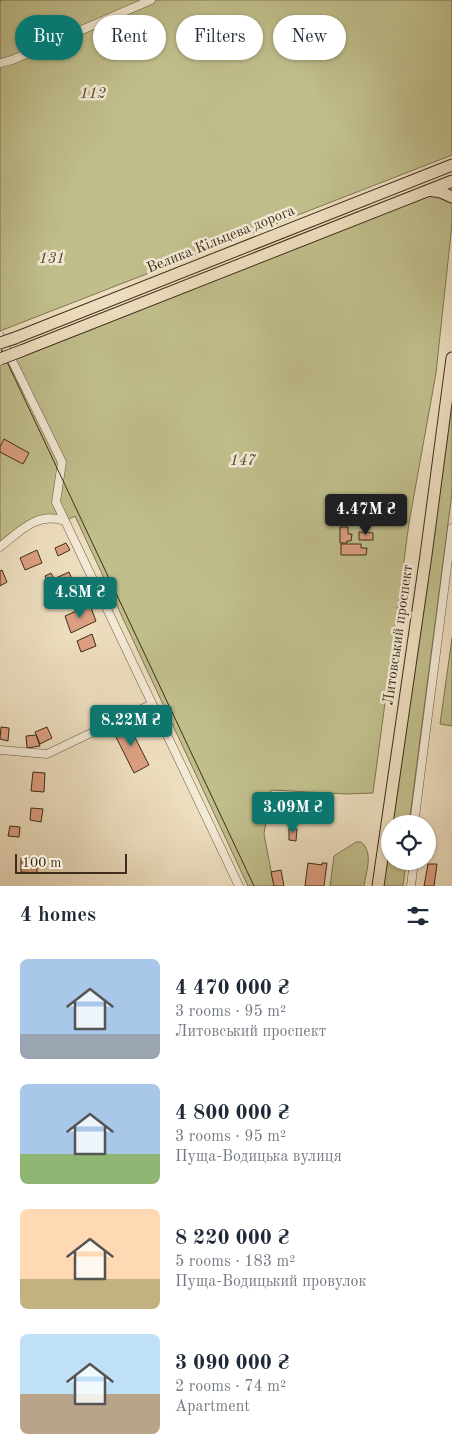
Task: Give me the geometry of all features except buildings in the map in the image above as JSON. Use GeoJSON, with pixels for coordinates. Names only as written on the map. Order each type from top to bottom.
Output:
{"type":"FeatureCollection","features":[{"type":"Feature","properties":{"kind":"main road","name":"Велика Кільцева дорога"},"geometry":{"type":"LineString","coordinates":[[0,344],[452,165]]}},
{"type":"Feature","properties":{"kind":"main road","name":"Велика Кільцева дорога"},"geometry":{"type":"LineString","coordinates":[[0,359],[452,181]]}},
{"type":"Feature","properties":{"kind":"main road"},"geometry":{"type":"LineString","coordinates":[[427,190],[442,192],[452,196]]}},
{"type":"Feature","properties":{"kind":"main road","name":"Литовський проспект"},"geometry":{"type":"LineString","coordinates":[[378,886],[452,358]]}},
{"type":"Feature","properties":{"kind":"street"},"geometry":{"type":"LineString","coordinates":[[0,63],[12,60],[151,0]]}},
{"type":"Feature","properties":{"kind":"street"},"geometry":{"type":"LineString","coordinates":[[0,336],[62,462],[56,502],[238,886]]}},
{"type":"Feature","properties":{"kind":"street"},"geometry":{"type":"LineString","coordinates":[[0,547],[18,532],[41,519],[50,517],[65,521]]}},
{"type":"Feature","properties":{"kind":"street"},"geometry":{"type":"LineString","coordinates":[[415,815],[452,528]]}},
{"type":"Feature","properties":{"kind":"street"},"geometry":{"type":"LineString","coordinates":[[0,750],[47,754],[152,704]]}},
{"type":"Feature","properties":{"kind":"street"},"geometry":{"type":"LineString","coordinates":[[411,886],[413,870]]}},
{"type":"Feature","properties":{"kind":"green space"},"geometry":{"type":"Polygon","coordinates":[[[0,0],[452,0],[452,155],[0,331],[0,0]]]}},
{"type":"Feature","properties":{"kind":"green space","name":"147"},"geometry":{"type":"Polygon","coordinates":[[[427,190],[452,197],[452,224],[436,373],[409,523],[373,793],[346,794],[271,790],[264,834],[274,886],[248,886],[75,516],[65,521],[41,519],[0,547],[0,359],[427,190]]]}},
{"type":"Feature","properties":{"kind":"green space"},"geometry":{"type":"Polygon","coordinates":[[[452,396],[452,493],[410,815],[392,815],[452,396]]]}},
{"type":"Feature","properties":{"kind":"green space"},"geometry":{"type":"Polygon","coordinates":[[[452,638],[452,726],[440,724],[452,638]]]}},
{"type":"Feature","properties":{"kind":"green space"},"geometry":{"type":"Polygon","coordinates":[[[356,842],[361,842],[367,851],[368,862],[364,886],[330,886],[334,856],[356,842]]]}},
{"type":"Feature","properties":{"kind":"green space"},"geometry":{"type":"Polygon","coordinates":[[[384,870],[405,870],[403,886],[382,886],[384,870]]]}},
{"type":"Feature","properties":{"kind":"tram line"},"geometry":{"type":"LineString","coordinates":[[0,347],[254,886]]}},
{"type":"Feature","properties":{"kind":"park label","name":"112"},"geometry":{"type":"Point","coordinates":[93,94]}},
{"type":"Feature","properties":{"kind":"park label","name":"131"},"geometry":{"type":"Point","coordinates":[52,259]}}]}
